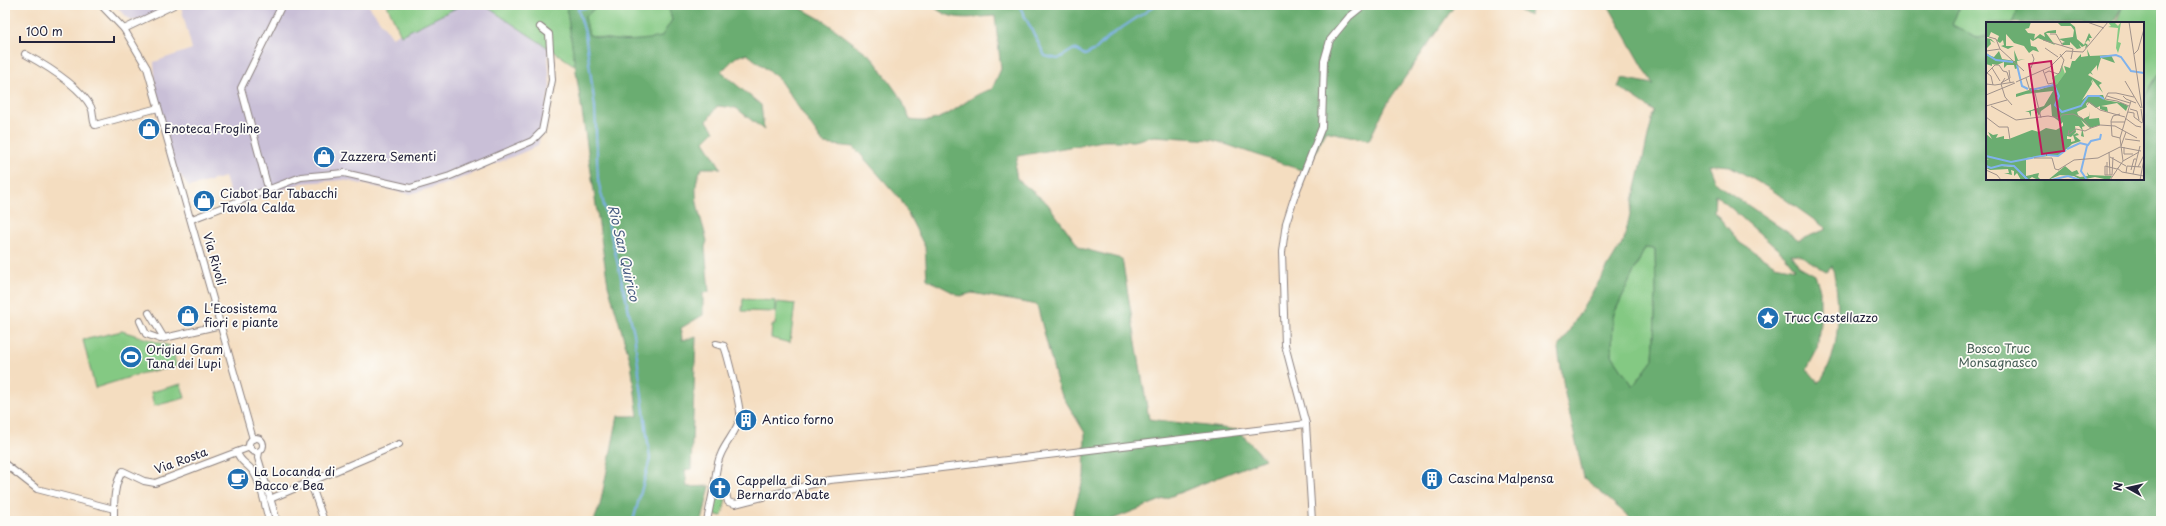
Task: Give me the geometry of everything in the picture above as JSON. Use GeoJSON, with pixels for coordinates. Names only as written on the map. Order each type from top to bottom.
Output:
{"type":"FeatureCollection","features":[{"type":"Feature","properties":{"kind":"street","name":"Via Rivoli"},"geometry":{"type":"LineString","coordinates":[[101,5],[124,29],[147,68],[192,219],[253,439],[260,439],[263,443],[263,447],[258,452],[277,521]]}},
{"type":"Feature","properties":{"kind":"street"},"geometry":{"type":"LineString","coordinates":[[124,29],[174,5]]}},
{"type":"Feature","properties":{"kind":"street"},"geometry":{"type":"LineString","coordinates":[[268,188],[241,88],[282,5]]}},
{"type":"Feature","properties":{"kind":"street"},"geometry":{"type":"LineString","coordinates":[[1312,521],[1306,424],[1285,345],[1282,252],[1286,222],[1322,127],[1324,61],[1330,40],[1349,17],[1364,5]]}},
{"type":"Feature","properties":{"kind":"street"},"geometry":{"type":"LineString","coordinates":[[192,219],[268,188],[301,177],[344,173],[410,188],[450,176],[532,141],[542,131],[552,80],[549,34],[540,27]]}},
{"type":"Feature","properties":{"kind":"street"},"geometry":{"type":"LineString","coordinates":[[25,54],[50,67],[91,106],[95,125],[158,108]]}},
{"type":"Feature","properties":{"kind":"street"},"geometry":{"type":"LineString","coordinates":[[149,313],[164,338]]}},
{"type":"Feature","properties":{"kind":"street"},"geometry":{"type":"LineString","coordinates":[[140,322],[146,334],[155,338],[164,338],[221,325]]}},
{"type":"Feature","properties":{"kind":"street"},"geometry":{"type":"LineString","coordinates":[[707,521],[721,454],[738,424],[741,410],[734,390],[727,352],[724,346],[716,344]]}},
{"type":"Feature","properties":{"kind":"street"},"geometry":{"type":"LineString","coordinates":[[715,481],[724,484],[728,502],[735,504],[829,480],[883,475],[1306,424]]}},
{"type":"Feature","properties":{"kind":"street"},"geometry":{"type":"LineString","coordinates":[[253,439],[250,443],[250,447],[252,451],[258,452]]}},
{"type":"Feature","properties":{"kind":"street"},"geometry":{"type":"LineString","coordinates":[[270,499],[399,444]]}},
{"type":"Feature","properties":{"kind":"street","name":"Via Rosta"},"geometry":{"type":"LineString","coordinates":[[114,521],[117,485],[123,471],[144,481],[155,483],[250,447]]}},
{"type":"Feature","properties":{"kind":"street"},"geometry":{"type":"LineString","coordinates":[[237,452],[241,462],[250,468],[256,478],[269,521]]}},
{"type":"Feature","properties":{"kind":"street"},"geometry":{"type":"LineString","coordinates":[[5,464],[37,490],[114,509]]}},
{"type":"Feature","properties":{"kind":"street"},"geometry":{"type":"LineString","coordinates":[[310,481],[324,521]]}},
{"type":"Feature","properties":{"kind":"shaded area"},"geometry":{"type":"Polygon","coordinates":[[[115,5],[368,5],[392,37],[452,5],[505,5],[546,22],[550,87],[538,146],[452,182],[410,194],[343,180],[302,183],[234,207],[225,177],[189,187],[169,160],[157,112],[154,62],[192,49],[181,7],[131,21],[115,5]]]}},
{"type":"Feature","properties":{"kind":"green space"},"geometry":{"type":"Polygon","coordinates":[[[387,5],[462,5],[401,35],[387,5]]]}},
{"type":"Feature","properties":{"kind":"green space"},"geometry":{"type":"Polygon","coordinates":[[[484,5],[566,5],[577,67],[484,5]]]}},
{"type":"Feature","properties":{"kind":"green space"},"geometry":{"type":"Polygon","coordinates":[[[566,5],[619,5],[595,8],[585,17],[589,35],[608,39],[642,40],[661,37],[672,20],[668,5],[795,5],[824,21],[872,57],[902,100],[910,120],[924,121],[945,116],[981,93],[992,89],[1001,69],[995,16],[970,18],[954,17],[939,11],[932,5],[1455,5],[1388,102],[1369,140],[1325,131],[1307,172],[1213,140],[1154,136],[1134,141],[1103,141],[1018,156],[1015,168],[1017,179],[1047,203],[1080,248],[1122,259],[1149,419],[1238,430],[1265,459],[1108,521],[1071,521],[1084,477],[1085,433],[1059,390],[1037,305],[972,293],[960,296],[927,279],[925,247],[901,200],[854,147],[824,144],[778,78],[747,54],[736,57],[721,72],[761,105],[764,130],[736,108],[717,106],[707,121],[714,131],[704,141],[721,168],[702,168],[696,185],[697,204],[707,241],[705,247],[709,292],[703,293],[703,315],[681,328],[682,340],[696,337],[691,469],[685,470],[687,487],[710,486],[702,521],[594,521],[600,505],[618,416],[638,416],[631,363],[608,285],[566,5]]]}},
{"type":"Feature","properties":{"kind":"green space"},"geometry":{"type":"Polygon","coordinates":[[[619,5],[668,5],[672,20],[661,38],[625,41],[589,35],[585,17],[595,8],[619,5]]]}},
{"type":"Feature","properties":{"kind":"green space"},"geometry":{"type":"Polygon","coordinates":[[[1511,5],[1533,5],[1529,16],[1511,5]]]}},
{"type":"Feature","properties":{"kind":"green space","name":"Bosco Truc Monsagnasco"},"geometry":{"type":"Polygon","coordinates":[[[1608,5],[1960,5],[1952,25],[1979,38],[1986,36],[1986,180],[2144,180],[2144,97],[2161,70],[2161,521],[1634,521],[1584,478],[1565,394],[1558,349],[1624,240],[1654,111],[1618,87],[1622,78],[1653,84],[1608,5]],[[1708,164],[1715,182],[1799,240],[1827,229],[1772,190],[1730,166],[1708,164]],[[1715,194],[1714,211],[1740,243],[1775,265],[1795,269],[1785,256],[1715,194]],[[1645,248],[1613,316],[1612,355],[1633,386],[1653,360],[1656,293],[1655,249],[1645,248]],[[1791,254],[1799,266],[1815,275],[1820,290],[1820,322],[1817,350],[1807,369],[1819,383],[1827,371],[1836,342],[1838,310],[1835,279],[1832,266],[1826,271],[1800,255],[1791,254]]]}},
{"type":"Feature","properties":{"kind":"green space"},"geometry":{"type":"Polygon","coordinates":[[[1960,5],[2017,5],[2019,15],[2015,22],[1986,22],[1986,36],[1979,38],[1952,25],[1960,5]]]}},
{"type":"Feature","properties":{"kind":"green space"},"geometry":{"type":"Polygon","coordinates":[[[2020,5],[2123,5],[2114,22],[2012,22],[2020,5]]]}},
{"type":"Feature","properties":{"kind":"green space"},"geometry":{"type":"Polygon","coordinates":[[[2123,5],[2161,5],[2161,70],[2144,97],[2144,22],[2116,22],[2123,5]]]}},
{"type":"Feature","properties":{"kind":"green space"},"geometry":{"type":"Polygon","coordinates":[[[1645,248],[1655,249],[1656,293],[1653,360],[1633,386],[1612,355],[1613,316],[1645,248]]]}},
{"type":"Feature","properties":{"kind":"green space"},"geometry":{"type":"Polygon","coordinates":[[[743,299],[775,301],[775,312],[742,311],[743,299]]]}},
{"type":"Feature","properties":{"kind":"green space"},"geometry":{"type":"Polygon","coordinates":[[[777,302],[795,304],[790,343],[771,338],[772,325],[775,325],[777,302]]]}},
{"type":"Feature","properties":{"kind":"green space","name":"Origial Gram Tana dei Lupi"},"geometry":{"type":"Polygon","coordinates":[[[122,331],[173,347],[176,367],[143,373],[95,388],[83,340],[122,331]]]}},
{"type":"Feature","properties":{"kind":"green space"},"geometry":{"type":"Polygon","coordinates":[[[181,384],[185,398],[154,406],[151,392],[181,384]]]}},
{"type":"Feature","properties":{"kind":"green space"},"geometry":{"type":"Polygon","coordinates":[[[716,499],[726,499],[722,516],[713,515],[716,499]]]}},
{"type":"Feature","properties":{"kind":"waterway","name":"Rio San Quirico"},"geometry":{"type":"LineString","coordinates":[[600,5],[578,9],[585,33],[595,107],[598,180],[634,333],[650,459],[633,521]]}},
{"type":"Feature","properties":{"kind":"waterway","name":"Rio San Quirico"},"geometry":{"type":"LineString","coordinates":[[1019,5],[1045,56],[1058,59],[1074,49],[1085,55],[1095,50],[1108,37],[1156,5]]}},
{"type":"Feature","properties":{"kind":"place","name":"Enoteca Frogline"},"geometry":{"type":"Point","coordinates":[149,129]}},
{"type":"Feature","properties":{"kind":"place","name":"Zazzera Sementi"},"geometry":{"type":"Point","coordinates":[324,157]}},
{"type":"Feature","properties":{"kind":"place","name":"Ciabot Bar Tabacchi Tavola Calda"},"geometry":{"type":"Point","coordinates":[204,201]}},
{"type":"Feature","properties":{"kind":"place","name":"L'Ecosistema fiori e piante"},"geometry":{"type":"Point","coordinates":[188,316]}},
{"type":"Feature","properties":{"kind":"place","name":"Truc Castellazzo"},"geometry":{"type":"Point","coordinates":[1768,318]}},
{"type":"Feature","properties":{"kind":"place","name":"Origial Gram Tana dei Lupi"},"geometry":{"type":"Point","coordinates":[131,357]}},
{"type":"Feature","properties":{"kind":"place","name":"Antico forno"},"geometry":{"type":"Point","coordinates":[746,420]}},
{"type":"Feature","properties":{"kind":"place","name":"La Locanda di Bacco e Bea"},"geometry":{"type":"Point","coordinates":[238,479]}},
{"type":"Feature","properties":{"kind":"place","name":"Cascina Malpensa"},"geometry":{"type":"Point","coordinates":[1432,479]}},
{"type":"Feature","properties":{"kind":"place","name":"Cappella di San Bernardo Abate"},"geometry":{"type":"Point","coordinates":[720,488]}}]}
